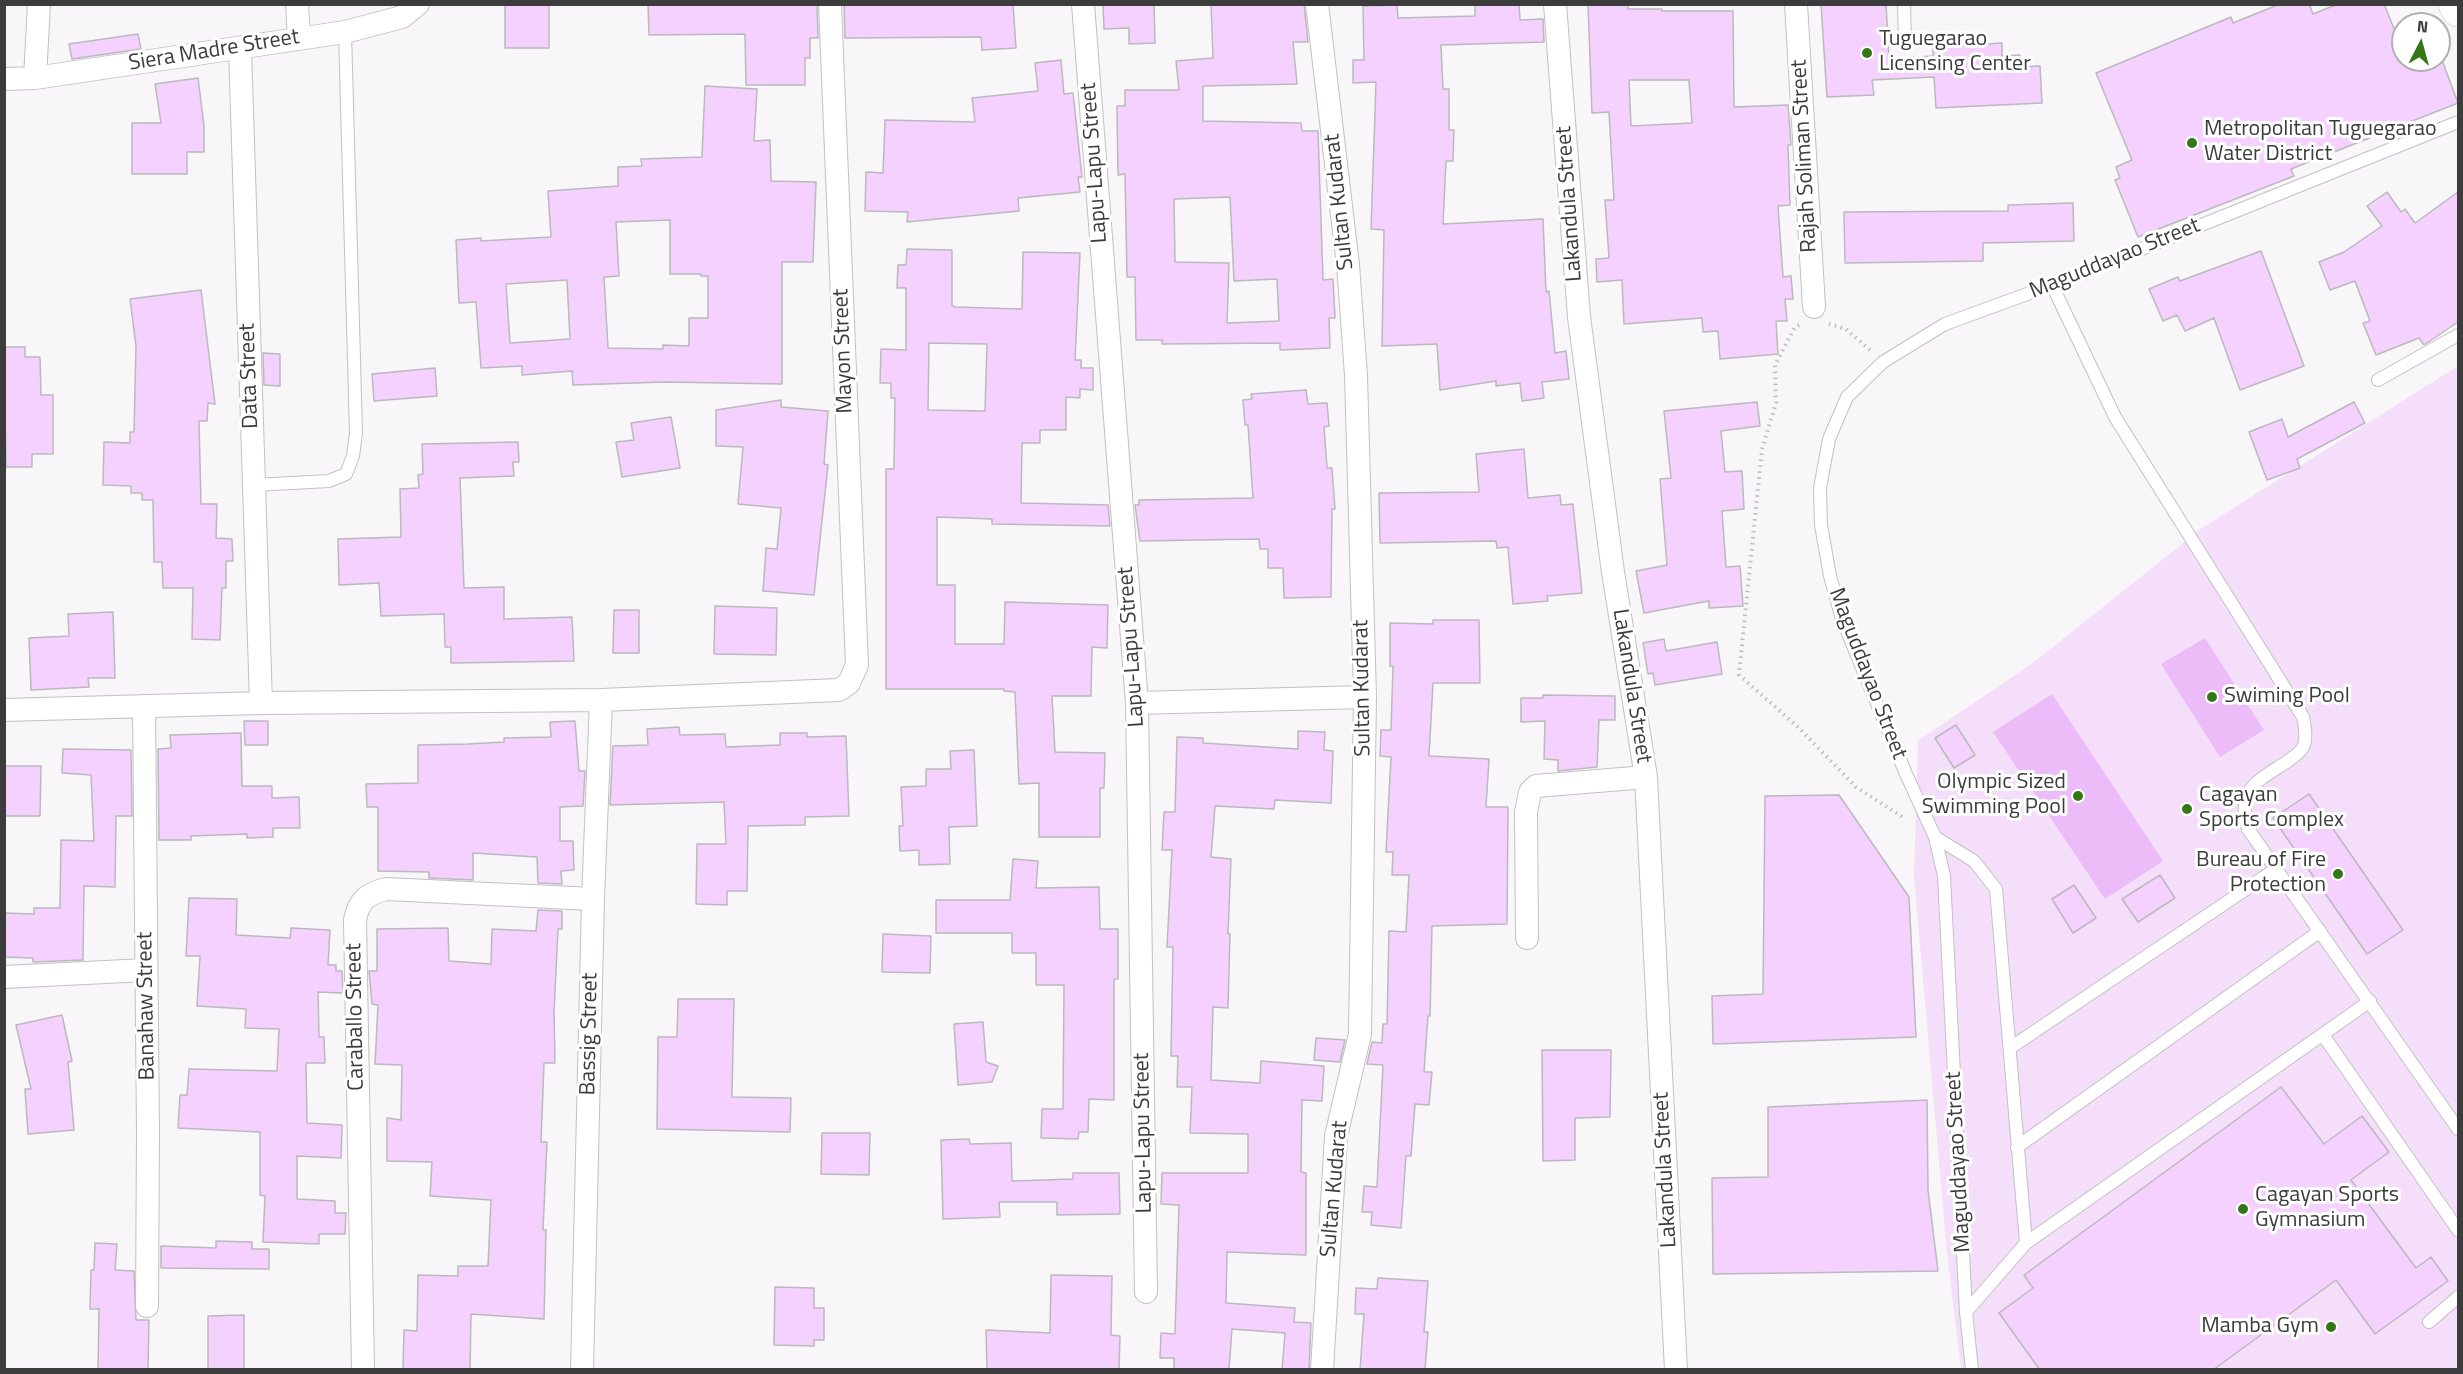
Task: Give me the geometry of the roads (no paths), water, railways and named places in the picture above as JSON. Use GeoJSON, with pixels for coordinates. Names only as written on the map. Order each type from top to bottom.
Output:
{"type":"FeatureCollection","features":[{"type":"Feature","properties":{"kind":"main road"},"geometry":{"type":"LineString","coordinates":[[2455,4],[2458,10]]}},
{"type":"Feature","properties":{"kind":"street"},"geometry":{"type":"LineString","coordinates":[[35,78],[39,4]]}},
{"type":"Feature","properties":{"kind":"street"},"geometry":{"type":"LineString","coordinates":[[297,4],[299,38]]}},
{"type":"Feature","properties":{"kind":"street","name":"Siera Madre Street"},"geometry":{"type":"LineString","coordinates":[[4,79],[35,78],[345,32],[402,17],[417,4]]}},
{"type":"Feature","properties":{"kind":"street","name":"Mayon Street"},"geometry":{"type":"LineString","coordinates":[[601,700],[839,690],[849,683],[857,665],[830,4]]}},
{"type":"Feature","properties":{"kind":"street","name":"Lapu-Lapu Street"},"geometry":{"type":"LineString","coordinates":[[1083,4],[1137,703],[1146,1292]]}},
{"type":"Feature","properties":{"kind":"street","name":"Sultan Kudarat"},"geometry":{"type":"LineString","coordinates":[[1317,4],[1348,265],[1353,331],[1365,698],[1360,1034],[1336,1136],[1322,1370]]}},
{"type":"Feature","properties":{"kind":"street","name":"Lakandula Street"},"geometry":{"type":"LineString","coordinates":[[1555,4],[1579,317],[1613,572],[1646,777],[1676,1370]]}},
{"type":"Feature","properties":{"kind":"street","name":"Rajah Soliman Street"},"geometry":{"type":"LineString","coordinates":[[1796,4],[1815,318]]}},
{"type":"Feature","properties":{"kind":"street","name":"Data Street"},"geometry":{"type":"LineString","coordinates":[[240,49],[261,703]]}},
{"type":"Feature","properties":{"kind":"street"},"geometry":{"type":"LineString","coordinates":[[1137,703],[1365,698]]}},
{"type":"Feature","properties":{"kind":"street"},"geometry":{"type":"LineString","coordinates":[[4,710],[261,703],[601,700]]}},
{"type":"Feature","properties":{"kind":"street","name":"Bassig Street"},"geometry":{"type":"LineString","coordinates":[[582,1370],[593,899],[601,700]]}},
{"type":"Feature","properties":{"kind":"street","name":"Banahaw Street"},"geometry":{"type":"LineString","coordinates":[[144,706],[148,1132],[147,1306]]}},
{"type":"Feature","properties":{"kind":"street"},"geometry":{"type":"LineString","coordinates":[[1527,938],[1526,812],[1530,792],[1536,786],[1646,777]]}},
{"type":"Feature","properties":{"kind":"street","name":"Caraballo Street"},"geometry":{"type":"LineString","coordinates":[[363,1370],[355,920],[358,907],[363,898],[386,889],[593,899]]}},
{"type":"Feature","properties":{"kind":"street"},"geometry":{"type":"LineString","coordinates":[[4,977],[146,970]]}},
{"type":"Feature","properties":{"kind":"lane"},"geometry":{"type":"LineString","coordinates":[[1904,4],[1905,42]]}},
{"type":"Feature","properties":{"kind":"lane"},"geometry":{"type":"LineString","coordinates":[[254,485],[329,481],[346,474],[353,456],[356,433],[345,32]]}},
{"type":"Feature","properties":{"kind":"lane","name":"Maguddayao Street"},"geometry":{"type":"LineString","coordinates":[[1972,1370],[1966,1312],[1944,876],[1935,837],[1905,774],[1842,619],[1830,576],[1821,525],[1820,488],[1829,439],[1847,398],[1883,362],[1945,324],[2052,285],[2458,122]]}},
{"type":"Feature","properties":{"kind":"lane"},"geometry":{"type":"LineString","coordinates":[[2052,285],[2115,417],[2303,717],[2306,730],[2304,744],[2299,753],[2254,784],[2246,797],[2243,812],[2248,829],[2458,1129]]}},
{"type":"Feature","properties":{"kind":"lane"},"geometry":{"type":"LineString","coordinates":[[2378,380],[2458,335]]}},
{"type":"Feature","properties":{"kind":"lane"},"geometry":{"type":"LineString","coordinates":[[1935,837],[1974,861],[1996,889],[2026,1243]]}},
{"type":"Feature","properties":{"kind":"lane"},"geometry":{"type":"LineString","coordinates":[[2010,1048],[2276,869]]}},
{"type":"Feature","properties":{"kind":"lane"},"geometry":{"type":"LineString","coordinates":[[2017,1147],[2320,931]]}},
{"type":"Feature","properties":{"kind":"lane"},"geometry":{"type":"LineString","coordinates":[[1966,1312],[2026,1243],[2370,1001]]}},
{"type":"Feature","properties":{"kind":"lane"},"geometry":{"type":"LineString","coordinates":[[2324,1035],[2458,1230]]}},
{"type":"Feature","properties":{"kind":"lane"},"geometry":{"type":"LineString","coordinates":[[2429,1322],[2458,1298]]}},
{"type":"Feature","properties":{"kind":"place","name":"Tuguegarao Licensing Center"},"geometry":{"type":"Point","coordinates":[1867,53]}},
{"type":"Feature","properties":{"kind":"place","name":"Metropolitan Tuguegarao Water District"},"geometry":{"type":"Point","coordinates":[2192,143]}},
{"type":"Feature","properties":{"kind":"place","name":"Swiming Pool"},"geometry":{"type":"Point","coordinates":[2212,697]}},
{"type":"Feature","properties":{"kind":"place","name":"Olympic Sized Swimming Pool"},"geometry":{"type":"Point","coordinates":[2078,796]}},
{"type":"Feature","properties":{"kind":"place","name":"Cagayan Sports Complex"},"geometry":{"type":"Point","coordinates":[2187,809]}},
{"type":"Feature","properties":{"kind":"place","name":"Bureau of Fire Protection"},"geometry":{"type":"Point","coordinates":[2338,874]}},
{"type":"Feature","properties":{"kind":"place","name":"Cagayan Sports Gymnasium"},"geometry":{"type":"Point","coordinates":[2243,1209]}},
{"type":"Feature","properties":{"kind":"place","name":"Mamba Gym"},"geometry":{"type":"Point","coordinates":[2331,1327]}}]}
